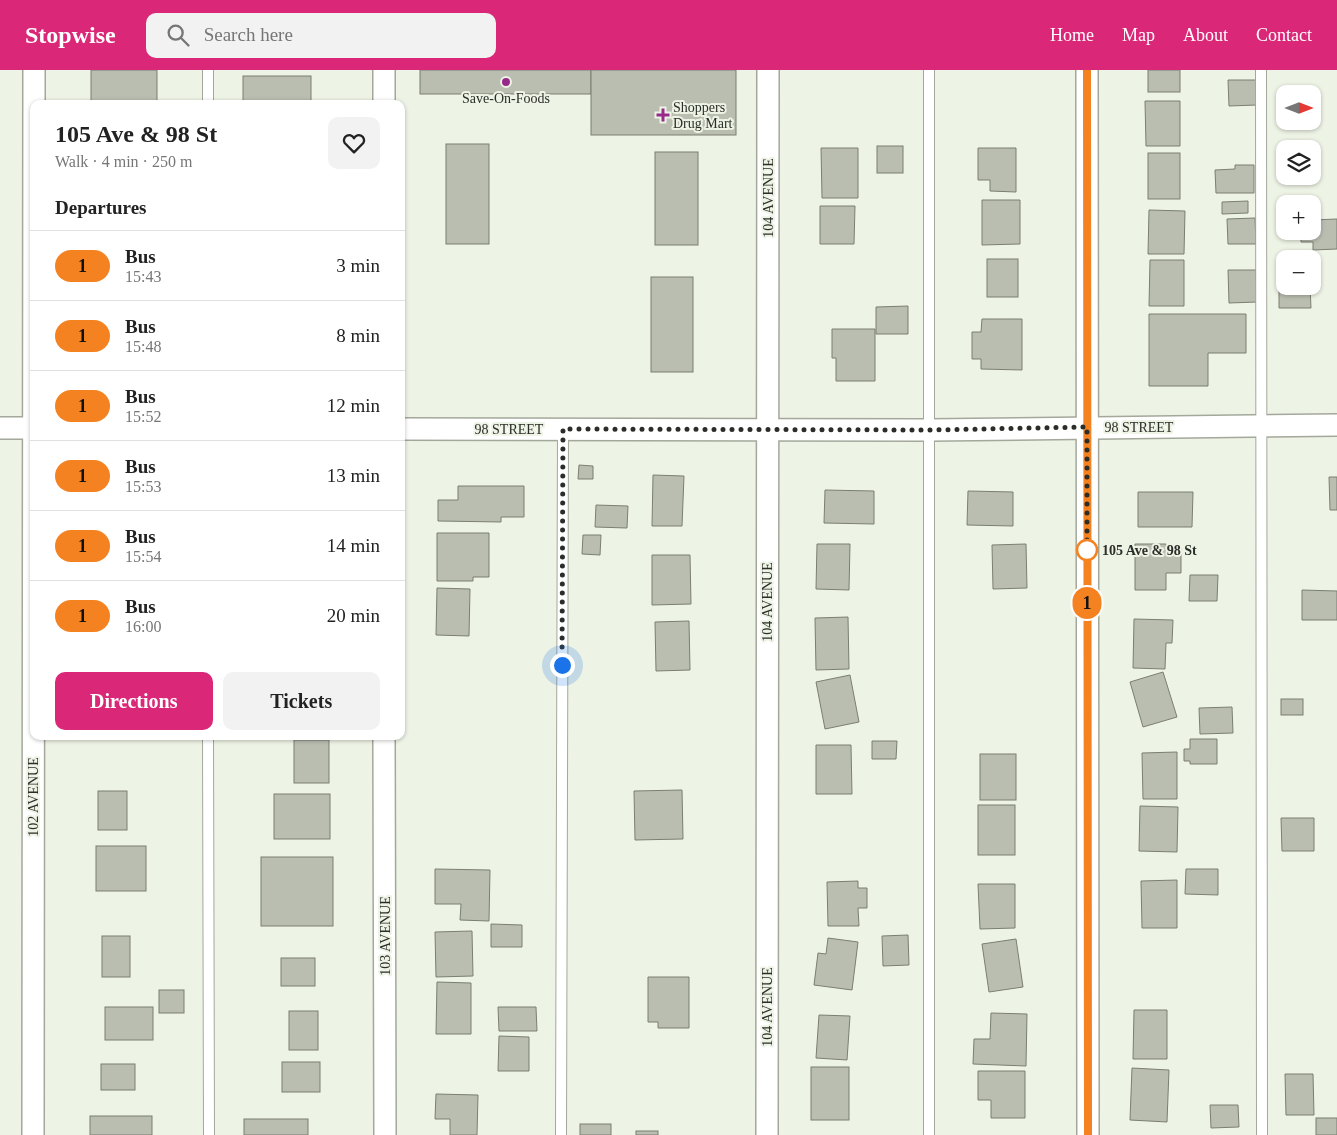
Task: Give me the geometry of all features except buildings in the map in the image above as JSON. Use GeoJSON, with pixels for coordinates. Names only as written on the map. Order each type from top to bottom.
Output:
{"type":"FeatureCollection","features":[{"type":"Feature","properties":{"kind":"street","name":"102 AVENUE"},"geometry":{"type":"LineString","coordinates":[[34,70],[34,100]]}},
{"type":"Feature","properties":{"kind":"street"},"geometry":{"type":"LineString","coordinates":[[384,70],[384,100]]}},
{"type":"Feature","properties":{"kind":"street","name":"104 AVENUE"},"geometry":{"type":"LineString","coordinates":[[767,1135],[768,70]]}},
{"type":"Feature","properties":{"kind":"street"},"geometry":{"type":"LineString","coordinates":[[1087,70],[1088,1135]]}},
{"type":"Feature","properties":{"kind":"street","name":"98 STREET"},"geometry":{"type":"LineString","coordinates":[[405,429],[930,430],[1337,425]]}},
{"type":"Feature","properties":{"kind":"street"},"geometry":{"type":"LineString","coordinates":[[0,428],[30,428]]}},
{"type":"Feature","properties":{"kind":"street","name":"102 AVENUE"},"geometry":{"type":"LineString","coordinates":[[33,740],[33,1135]]}},
{"type":"Feature","properties":{"kind":"street","name":"103 AVENUE"},"geometry":{"type":"LineString","coordinates":[[384,740],[385,1135]]}},
{"type":"Feature","properties":{"kind":"lane"},"geometry":{"type":"LineString","coordinates":[[208,70],[208,100]]}},
{"type":"Feature","properties":{"kind":"lane"},"geometry":{"type":"LineString","coordinates":[[929,70],[929,1135]]}},
{"type":"Feature","properties":{"kind":"lane"},"geometry":{"type":"LineString","coordinates":[[1261,70],[1262,1135]]}},
{"type":"Feature","properties":{"kind":"lane"},"geometry":{"type":"LineString","coordinates":[[560,1135],[563,429]]}},
{"type":"Feature","properties":{"kind":"lane"},"geometry":{"type":"LineString","coordinates":[[208,740],[208,1135]]}},
{"type":"Feature","properties":{"kind":"bus line","name":"1"},"geometry":{"type":"LineString","coordinates":[[1087,70],[1088,1135]]}},
{"type":"Feature","properties":{"kind":"place","name":"Save-On-Foods"},"geometry":{"type":"Point","coordinates":[506,82]}},
{"type":"Feature","properties":{"kind":"place","name":"Shoppers Drug Mart"},"geometry":{"type":"Point","coordinates":[663,115]}},
{"type":"Feature","properties":{"kind":"place","name":"105 Ave & 98 St"},"geometry":{"type":"Point","coordinates":[1087,550]}},
{"type":"Feature","properties":{"kind":"route"},"geometry":{"type":"LineString","coordinates":[[562,665],[563,429],[930,430],[1087,427],[1087,550]]}}]}
